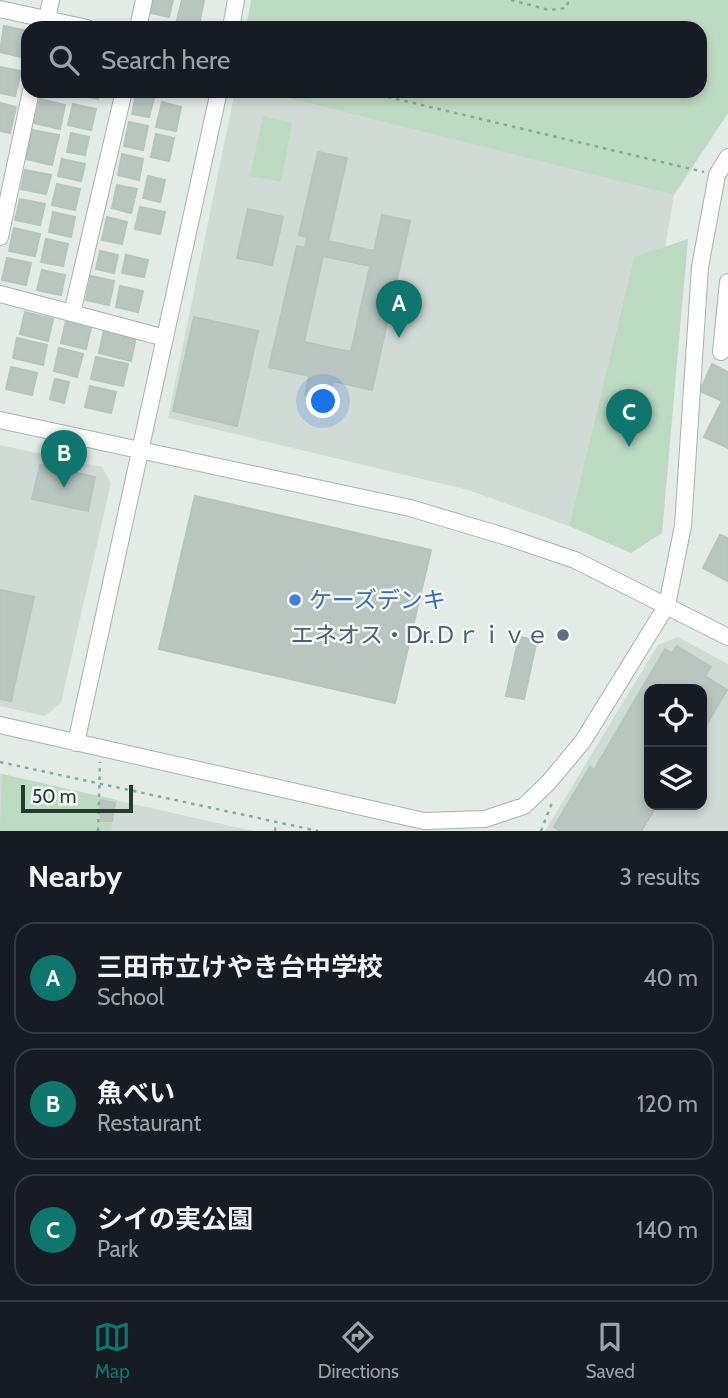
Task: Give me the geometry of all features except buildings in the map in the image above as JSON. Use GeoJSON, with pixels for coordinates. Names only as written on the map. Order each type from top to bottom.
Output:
{"type":"FeatureCollection","features":[{"type":"Feature","properties":{"kind":"street"},"geometry":{"type":"LineString","coordinates":[[47,21],[51,0]]}},
{"type":"Feature","properties":{"kind":"street"},"geometry":{"type":"LineString","coordinates":[[140,21],[144,0]]}},
{"type":"Feature","properties":{"kind":"street"},"geometry":{"type":"LineString","coordinates":[[232,21],[236,0]]}},
{"type":"Feature","properties":{"kind":"street"},"geometry":{"type":"LineString","coordinates":[[0,9],[37,21]]}},
{"type":"Feature","properties":{"kind":"street"},"geometry":{"type":"LineString","coordinates":[[0,237],[30,98]]}},
{"type":"Feature","properties":{"kind":"street"},"geometry":{"type":"LineString","coordinates":[[72,313],[122,98]]}},
{"type":"Feature","properties":{"kind":"street"},"geometry":{"type":"LineString","coordinates":[[76,743],[217,98]]}},
{"type":"Feature","properties":{"kind":"street"},"geometry":{"type":"LineString","coordinates":[[0,725],[423,826],[485,819],[524,806],[548,783],[583,741],[667,605],[683,526],[700,267],[717,175],[728,157]]}},
{"type":"Feature","properties":{"kind":"street"},"geometry":{"type":"LineString","coordinates":[[695,340],[725,354],[728,282]]}},
{"type":"Feature","properties":{"kind":"street"},"geometry":{"type":"LineString","coordinates":[[0,294],[166,338]]}},
{"type":"Feature","properties":{"kind":"street"},"geometry":{"type":"LineString","coordinates":[[0,420],[410,508],[575,560],[728,637]]}},
{"type":"Feature","properties":{"kind":"path"},"geometry":{"type":"LineString","coordinates":[[512,0],[549,10],[566,8],[569,0]]}},
{"type":"Feature","properties":{"kind":"path"},"geometry":{"type":"LineString","coordinates":[[392,98],[717,175]]}},
{"type":"Feature","properties":{"kind":"path"},"geometry":{"type":"LineString","coordinates":[[98,831],[102,748]]}},
{"type":"Feature","properties":{"kind":"path"},"geometry":{"type":"LineString","coordinates":[[0,762],[99,781],[318,831]]}},
{"type":"Feature","properties":{"kind":"path"},"geometry":{"type":"LineString","coordinates":[[275,831],[276,823]]}},
{"type":"Feature","properties":{"kind":"shaded area"},"geometry":{"type":"Polygon","coordinates":[[[234,98],[289,98],[674,195],[665,248],[634,257],[569,526],[468,490],[168,418],[234,98]]]}},
{"type":"Feature","properties":{"kind":"shaded area"},"geometry":{"type":"Polygon","coordinates":[[[0,445],[102,467],[111,483],[61,703],[45,716],[0,706],[0,445]]]}},
{"type":"Feature","properties":{"kind":"shaded area"},"geometry":{"type":"Polygon","coordinates":[[[678,637],[728,664],[728,831],[545,831],[658,645],[678,637]]]}},
{"type":"Feature","properties":{"kind":"shaded area"},"geometry":{"type":"Polygon","coordinates":[[[0,774],[253,831],[0,831],[0,774]]]}},
{"type":"Feature","properties":{"kind":"green space"},"geometry":{"type":"Polygon","coordinates":[[[251,0],[728,0],[728,113],[674,195],[289,98],[707,98],[707,21],[247,21],[251,0]]]}},
{"type":"Feature","properties":{"kind":"green space"},"geometry":{"type":"Polygon","coordinates":[[[263,116],[292,123],[281,182],[250,176],[263,116]]]}},
{"type":"Feature","properties":{"kind":"green space"},"geometry":{"type":"Polygon","coordinates":[[[688,239],[662,533],[631,553],[569,526],[634,257],[688,239]]]}},
{"type":"Feature","properties":{"kind":"green space"},"geometry":{"type":"Polygon","coordinates":[[[2,774],[117,800],[111,831],[0,831],[2,774]]]}},
{"type":"Feature","properties":{"kind":"place","name":"三田市立けやき台中学校"},"geometry":{"type":"Point","coordinates":[399,338]}},
{"type":"Feature","properties":{"kind":"place","name":"シイの実公園"},"geometry":{"type":"Point","coordinates":[629,447]}},
{"type":"Feature","properties":{"kind":"place","name":"魚べい"},"geometry":{"type":"Point","coordinates":[64,488]}},
{"type":"Feature","properties":{"kind":"place","name":"ケーズデンキ"},"geometry":{"type":"Point","coordinates":[295,600]}},
{"type":"Feature","properties":{"kind":"place","name":"エネオス・Dr.Ｄｒｉｖｅ"},"geometry":{"type":"Point","coordinates":[563,635]}}]}
